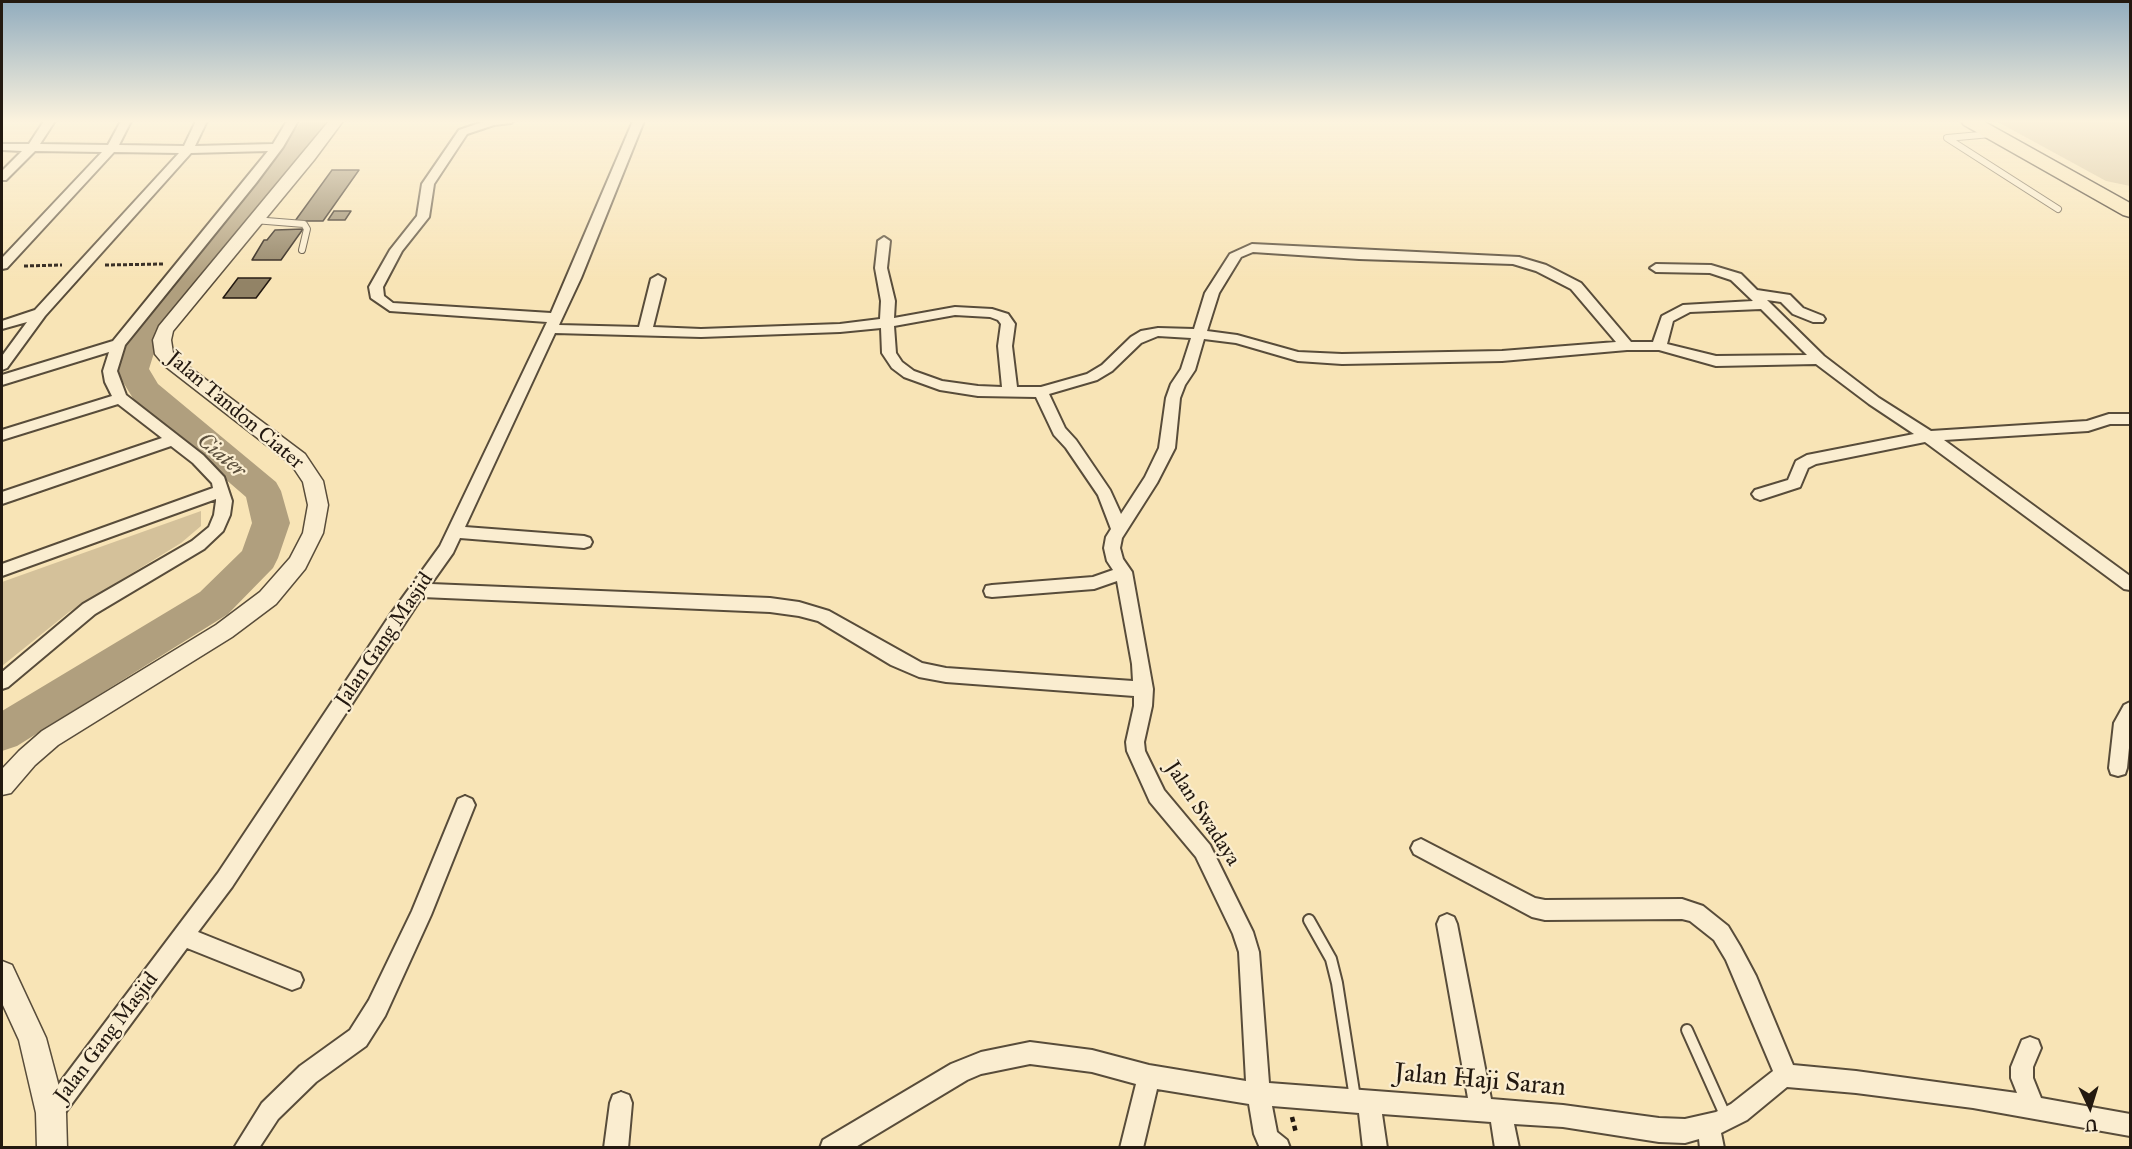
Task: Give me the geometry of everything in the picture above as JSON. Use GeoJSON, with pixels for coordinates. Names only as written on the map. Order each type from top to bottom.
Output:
{"type":"FeatureCollection","features":[{"type":"Feature","properties":{"kind":"main road"},"geometry":{"type":"LineString","coordinates":[[2077,175],[2129,203]]}},
{"type":"Feature","properties":{"kind":"main road"},"geometry":{"type":"LineString","coordinates":[[2082,175],[2129,203]]}},
{"type":"Feature","properties":{"kind":"street"},"geometry":{"type":"LineString","coordinates":[[2,265],[87,175]]}},
{"type":"Feature","properties":{"kind":"street"},"geometry":{"type":"LineString","coordinates":[[2,364],[40,313],[166,175]]}},
{"type":"Feature","properties":{"kind":"street"},"geometry":{"type":"LineString","coordinates":[[2,682],[89,609],[198,545],[215,531],[222,515],[224,501],[219,482],[198,459],[120,398],[112,382],[110,371],[118,344],[256,175]]}},
{"type":"Feature","properties":{"kind":"street","name":"Jalan Tandon Ciater"},"geometry":{"type":"LineString","coordinates":[[2,786],[27,758],[50,738],[224,631],[268,598],[298,563],[313,532],[318,505],[315,489],[313,481],[298,459],[171,362],[161,347],[165,330],[294,175]]}},
{"type":"Feature","properties":{"kind":"street"},"geometry":{"type":"LineString","coordinates":[[434,175],[428,184],[423,217],[396,250],[376,287],[378,298],[390,307],[645,331],[701,333],[840,328],[887,323],[955,311],[992,313],[1003,317],[1008,324],[1005,346],[1010,392]]}},
{"type":"Feature","properties":{"kind":"street","name":"Jalan Gang Masjid"},"geometry":{"type":"LineString","coordinates":[[51,1113],[225,880],[456,532],[574,278],[617,175]]}},
{"type":"Feature","properties":{"kind":"street"},"geometry":{"type":"LineString","coordinates":[[884,241],[881,268],[888,301],[889,353],[897,365],[909,374],[940,385],[978,391],[1041,392],[1092,377],[1107,368],[1136,340],[1146,334],[1176,332],[1237,339],[1298,356],[1342,359],[1502,356],[1627,346],[1659,346],[1716,361],[1819,359]]}},
{"type":"Feature","properties":{"kind":"street"},"geometry":{"type":"LineString","coordinates":[[1119,529],[1152,478],[1167,448],[1173,398],[1178,384],[1188,370],[1212,293],[1236,254],[1252,248],[1270,247],[1359,255],[1487,258],[1531,264],[1576,286],[1627,346]]}},
{"type":"Feature","properties":{"kind":"street"},"geometry":{"type":"LineString","coordinates":[[1656,268],[1720,270],[1736,277],[1819,359],[1874,402],[1928,436],[2130,584]]}},
{"type":"Feature","properties":{"kind":"street"},"geometry":{"type":"LineString","coordinates":[[645,331],[658,279]]}},
{"type":"Feature","properties":{"kind":"street"},"geometry":{"type":"LineString","coordinates":[[1659,346],[1667,319],[1688,308],[1785,298],[1798,311],[1818,319]]}},
{"type":"Feature","properties":{"kind":"street"},"geometry":{"type":"LineString","coordinates":[[2,325],[40,313]]}},
{"type":"Feature","properties":{"kind":"street"},"geometry":{"type":"LineString","coordinates":[[2,380],[118,344]]}},
{"type":"Feature","properties":{"kind":"street"},"geometry":{"type":"LineString","coordinates":[[1041,392],[1059,431],[1071,444],[1105,494],[1119,529]]}},
{"type":"Feature","properties":{"kind":"street"},"geometry":{"type":"LineString","coordinates":[[2,435],[120,398]]}},
{"type":"Feature","properties":{"kind":"street"},"geometry":{"type":"LineString","coordinates":[[1760,494],[1795,483],[1801,465],[1812,459],[1928,436],[2088,426],[2109,419],[2130,419]]}},
{"type":"Feature","properties":{"kind":"street"},"geometry":{"type":"LineString","coordinates":[[2,498],[173,440]]}},
{"type":"Feature","properties":{"kind":"street"},"geometry":{"type":"LineString","coordinates":[[2,570],[221,491]]}},
{"type":"Feature","properties":{"kind":"street","name":"Jalan Swadaya"},"geometry":{"type":"LineString","coordinates":[[1119,529],[1112,548],[1120,566],[1142,664],[1144,689],[1135,742],[1143,767],[1157,796],[1203,851],[1243,932],[1250,952],[1258,1094],[1266,1134],[1270,1142],[1288,1142]]}},
{"type":"Feature","properties":{"kind":"street"},"geometry":{"type":"LineString","coordinates":[[456,532],[584,542]]}},
{"type":"Feature","properties":{"kind":"street"},"geometry":{"type":"LineString","coordinates":[[992,591],[1094,584],[1120,566]]}},
{"type":"Feature","properties":{"kind":"street"},"geometry":{"type":"LineString","coordinates":[[419,590],[770,604],[823,616],[897,660],[919,670],[946,675],[1144,689]]}},
{"type":"Feature","properties":{"kind":"street"},"geometry":{"type":"LineString","coordinates":[[2118,768],[2123,723],[2130,710]]}},
{"type":"Feature","properties":{"kind":"street"},"geometry":{"type":"LineString","coordinates":[[245,1148],[270,1111],[308,1074],[339,1054],[358,1038],[377,1008],[421,915],[465,805]]}},
{"type":"Feature","properties":{"kind":"street"},"geometry":{"type":"LineString","coordinates":[[1421,848],[1532,907],[1545,910],[1682,909],[1696,912],[1721,933],[1733,953],[1748,983],[1786,1076],[1895,1086],[2033,1107],[2130,1125]]}},
{"type":"Feature","properties":{"kind":"street"},"geometry":{"type":"LineString","coordinates":[[1447,924],[1491,1110],[1507,1148]]}},
{"type":"Feature","properties":{"kind":"street"},"geometry":{"type":"LineString","coordinates":[[184,937],[292,980]]}},
{"type":"Feature","properties":{"kind":"street"},"geometry":{"type":"LineString","coordinates":[[2,974],[32,1038],[51,1113],[52,1148]]}},
{"type":"Feature","properties":{"kind":"street"},"geometry":{"type":"LineString","coordinates":[[2030,1048],[2022,1067],[2022,1078],[2033,1107]]}},
{"type":"Feature","properties":{"kind":"street","name":"Jalan Haji Saran"},"geometry":{"type":"LineString","coordinates":[[831,1148],[959,1072],[981,1063],[1030,1053],[1092,1061],[1149,1076],[1258,1094],[1563,1116],[1659,1130],[1685,1131],[1716,1131],[1776,1081],[1786,1076]]}},
{"type":"Feature","properties":{"kind":"street"},"geometry":{"type":"LineString","coordinates":[[1131,1148],[1149,1076]]}},
{"type":"Feature","properties":{"kind":"street"},"geometry":{"type":"LineString","coordinates":[[1362,1100],[1375,1148]]}},
{"type":"Feature","properties":{"kind":"street"},"geometry":{"type":"LineString","coordinates":[[616,1148],[621,1103]]}},
{"type":"Feature","properties":{"kind":"lane"},"geometry":{"type":"LineString","coordinates":[[2004,175],[2058,209]]}},
{"type":"Feature","properties":{"kind":"lane"},"geometry":{"type":"LineString","coordinates":[[254,220],[304,224],[307,229],[302,249]]}},
{"type":"Feature","properties":{"kind":"lane"},"geometry":{"type":"LineString","coordinates":[[1309,920],[1331,959],[1362,1100]]}},
{"type":"Feature","properties":{"kind":"lane"},"geometry":{"type":"LineString","coordinates":[[1687,1030],[1716,1131]]}},
{"type":"Feature","properties":{"kind":"path"},"geometry":{"type":"LineString","coordinates":[[1288,1096],[1288,1142]]}},
{"type":"Feature","properties":{"kind":"shaded area"},"geometry":{"type":"Polygon","coordinates":[[[2094,175],[2130,175],[2130,186],[2106,181],[2094,175]]]}},
{"type":"Feature","properties":{"kind":"shaded area"},"geometry":{"type":"Polygon","coordinates":[[[201,511],[201,526],[181,543],[69,612],[2,666],[2,582],[201,511]]]}},
{"type":"Feature","properties":{"kind":"building"},"geometry":{"type":"Polygon","coordinates":[[[329,175],[356,175],[323,221],[295,221],[329,175]]]}},
{"type":"Feature","properties":{"kind":"building"},"geometry":{"type":"Polygon","coordinates":[[[334,211],[351,211],[345,220],[328,220],[334,211]]]}},
{"type":"Feature","properties":{"kind":"building"},"geometry":{"type":"Polygon","coordinates":[[[303,229],[281,260],[252,260],[264,240],[267,240],[275,230],[303,229]]]}},
{"type":"Feature","properties":{"kind":"building"},"geometry":{"type":"Polygon","coordinates":[[[238,278],[271,278],[256,298],[223,298],[238,278]]]}},
{"type":"Feature","properties":{"kind":"waterway","name":"Ciater"},"geometry":{"type":"LineString","coordinates":[[2,733],[214,603],[259,558],[271,523],[263,491],[146,392],[132,369],[143,338],[273,175]]}}]}
